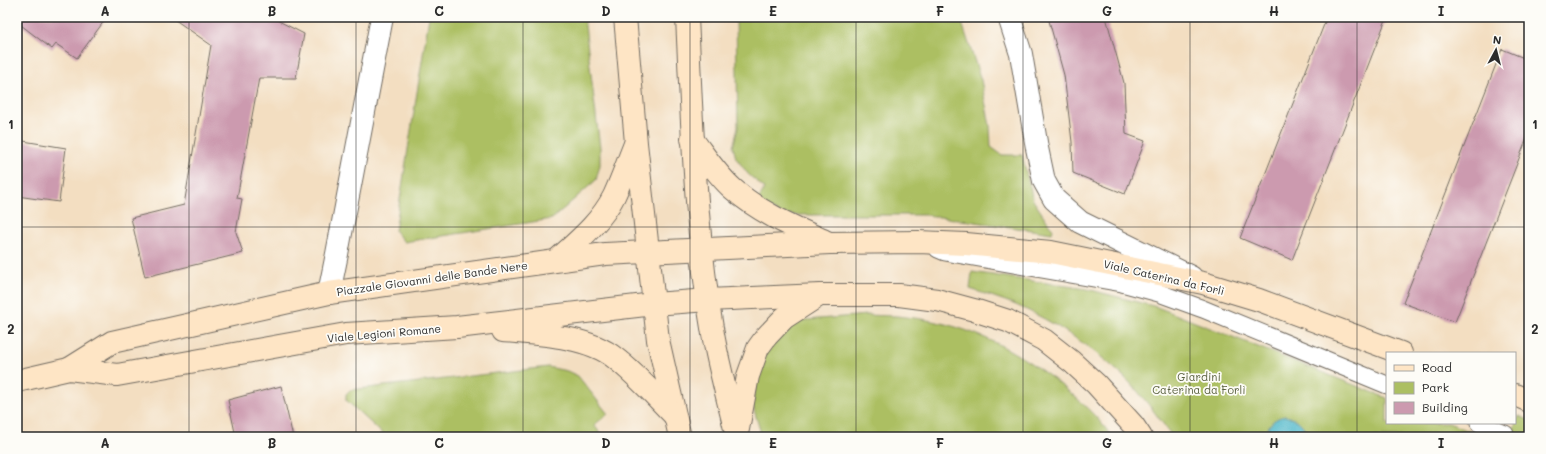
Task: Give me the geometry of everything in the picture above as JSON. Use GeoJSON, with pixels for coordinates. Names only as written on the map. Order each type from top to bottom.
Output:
{"type":"FeatureCollection","features":[{"type":"Feature","properties":{"kind":"main road"},"geometry":{"type":"LineString","coordinates":[[625,17],[636,143],[658,340],[680,437]]}},
{"type":"Feature","properties":{"kind":"main road"},"geometry":{"type":"LineString","coordinates":[[687,17],[692,139],[708,300],[716,351],[737,436]]}},
{"type":"Feature","properties":{"kind":"main road"},"geometry":{"type":"LineString","coordinates":[[692,139],[722,178],[744,197],[778,219],[830,243]]}},
{"type":"Feature","properties":{"kind":"main road"},"geometry":{"type":"LineString","coordinates":[[557,260],[581,238],[600,217],[614,197],[636,143]]}},
{"type":"Feature","properties":{"kind":"main road","name":"Viale Caterina da Forlì"},"geometry":{"type":"LineString","coordinates":[[830,243],[918,242],[966,244],[1051,252],[1203,283],[1259,300],[1398,352]]}},
{"type":"Feature","properties":{"kind":"main road","name":"Piazzale Giovanni delle Bande Nere"},"geometry":{"type":"LineString","coordinates":[[328,293],[557,260],[648,251],[830,243]]}},
{"type":"Feature","properties":{"kind":"main road","name":"Viale Legioni Romane"},"geometry":{"type":"LineString","coordinates":[[17,381],[69,369],[112,342],[328,293]]}},
{"type":"Feature","properties":{"kind":"main road"},"geometry":{"type":"LineString","coordinates":[[654,304],[820,295],[899,295],[937,300],[1008,322],[1044,340],[1072,362],[1096,384],[1133,425],[1141,437]]}},
{"type":"Feature","properties":{"kind":"main road"},"geometry":{"type":"LineString","coordinates":[[737,436],[748,376],[758,348],[784,318],[820,295]]}},
{"type":"Feature","properties":{"kind":"main road","name":"Viale Legioni Romane"},"geometry":{"type":"LineString","coordinates":[[69,369],[117,375],[346,334],[457,327],[654,304]]}},
{"type":"Feature","properties":{"kind":"main road"},"geometry":{"type":"LineString","coordinates":[[457,327],[562,337],[597,347],[615,357],[675,416]]}},
{"type":"Feature","properties":{"kind":"main road"},"geometry":{"type":"LineString","coordinates":[[1516,396],[1529,401]]}},
{"type":"Feature","properties":{"kind":"street","name":"Piazzale Giovanni delle Bande Nere"},"geometry":{"type":"LineString","coordinates":[[328,293],[337,254],[382,17]]}},
{"type":"Feature","properties":{"kind":"street"},"geometry":{"type":"LineString","coordinates":[[1009,17],[1021,54],[1044,181],[1054,199],[1080,222],[1203,283]]}},
{"type":"Feature","properties":{"kind":"lane","name":"Viale Caterina da Forlì"},"geometry":{"type":"LineString","coordinates":[[918,242],[945,252],[1122,283],[1159,293],[1203,309],[1386,385]]}},
{"type":"Feature","properties":{"kind":"lane"},"geometry":{"type":"LineString","coordinates":[[1481,424],[1505,434]]}},
{"type":"Feature","properties":{"kind":"green space"},"geometry":{"type":"Polygon","coordinates":[[[429,17],[584,17],[600,148],[600,165],[596,180],[552,219],[404,242],[395,231],[429,17]]]}},
{"type":"Feature","properties":{"kind":"green space"},"geometry":{"type":"Polygon","coordinates":[[[736,17],[960,17],[981,80],[990,126],[991,147],[1002,155],[1022,155],[1033,200],[1053,230],[1052,233],[926,215],[782,215],[758,202],[764,188],[748,174],[736,158],[733,147],[738,128],[736,17]]]}},
{"type":"Feature","properties":{"kind":"green space","name":"Giardini Caterina da Forlì"},"geometry":{"type":"Polygon","coordinates":[[[972,272],[1087,289],[1157,307],[1386,398],[1386,424],[1452,424],[1484,437],[1173,437],[1137,390],[1111,365],[1086,345],[1059,327],[1031,312],[970,289],[972,272]]]}},
{"type":"Feature","properties":{"kind":"green space"},"geometry":{"type":"Polygon","coordinates":[[[867,315],[901,316],[927,320],[986,338],[1039,368],[1064,387],[1093,414],[1112,437],[762,437],[752,403],[765,348],[794,324],[806,320],[867,315]]]}},
{"type":"Feature","properties":{"kind":"green space"},"geometry":{"type":"Polygon","coordinates":[[[548,367],[567,371],[578,376],[608,414],[594,425],[603,437],[386,437],[346,400],[346,394],[350,390],[548,367]]]}},
{"type":"Feature","properties":{"kind":"green space"},"geometry":{"type":"Polygon","coordinates":[[[1519,416],[1529,420],[1529,437],[1510,437],[1519,416]]]}},
{"type":"Feature","properties":{"kind":"water"},"geometry":{"type":"Polygon","coordinates":[[[1285,416],[1294,419],[1302,425],[1306,437],[1265,437],[1267,429],[1271,423],[1285,416]]]}},
{"type":"Feature","properties":{"kind":"building"},"geometry":{"type":"Polygon","coordinates":[[[17,17],[107,17],[77,58],[56,44],[52,49],[17,22],[17,17]]]}},
{"type":"Feature","properties":{"kind":"building"},"geometry":{"type":"Polygon","coordinates":[[[171,17],[271,17],[304,34],[296,78],[259,78],[237,198],[242,199],[236,232],[243,253],[145,277],[131,218],[184,205],[211,45],[171,17]]]}},
{"type":"Feature","properties":{"kind":"building"},"geometry":{"type":"Polygon","coordinates":[[[1048,17],[1106,17],[1124,83],[1126,134],[1145,141],[1125,194],[1073,173],[1072,142],[1064,75],[1048,17]]]}},
{"type":"Feature","properties":{"kind":"building"},"geometry":{"type":"Polygon","coordinates":[[[1327,17],[1387,17],[1292,260],[1240,238],[1327,17]]]}},
{"type":"Feature","properties":{"kind":"building"},"geometry":{"type":"Polygon","coordinates":[[[1502,49],[1529,60],[1529,133],[1455,322],[1403,303],[1502,49]]]}},
{"type":"Feature","properties":{"kind":"building"},"geometry":{"type":"Polygon","coordinates":[[[17,140],[66,148],[59,202],[17,196],[17,140]]]}},
{"type":"Feature","properties":{"kind":"building"},"geometry":{"type":"Polygon","coordinates":[[[281,386],[293,437],[236,437],[228,400],[281,386]]]}}]}
